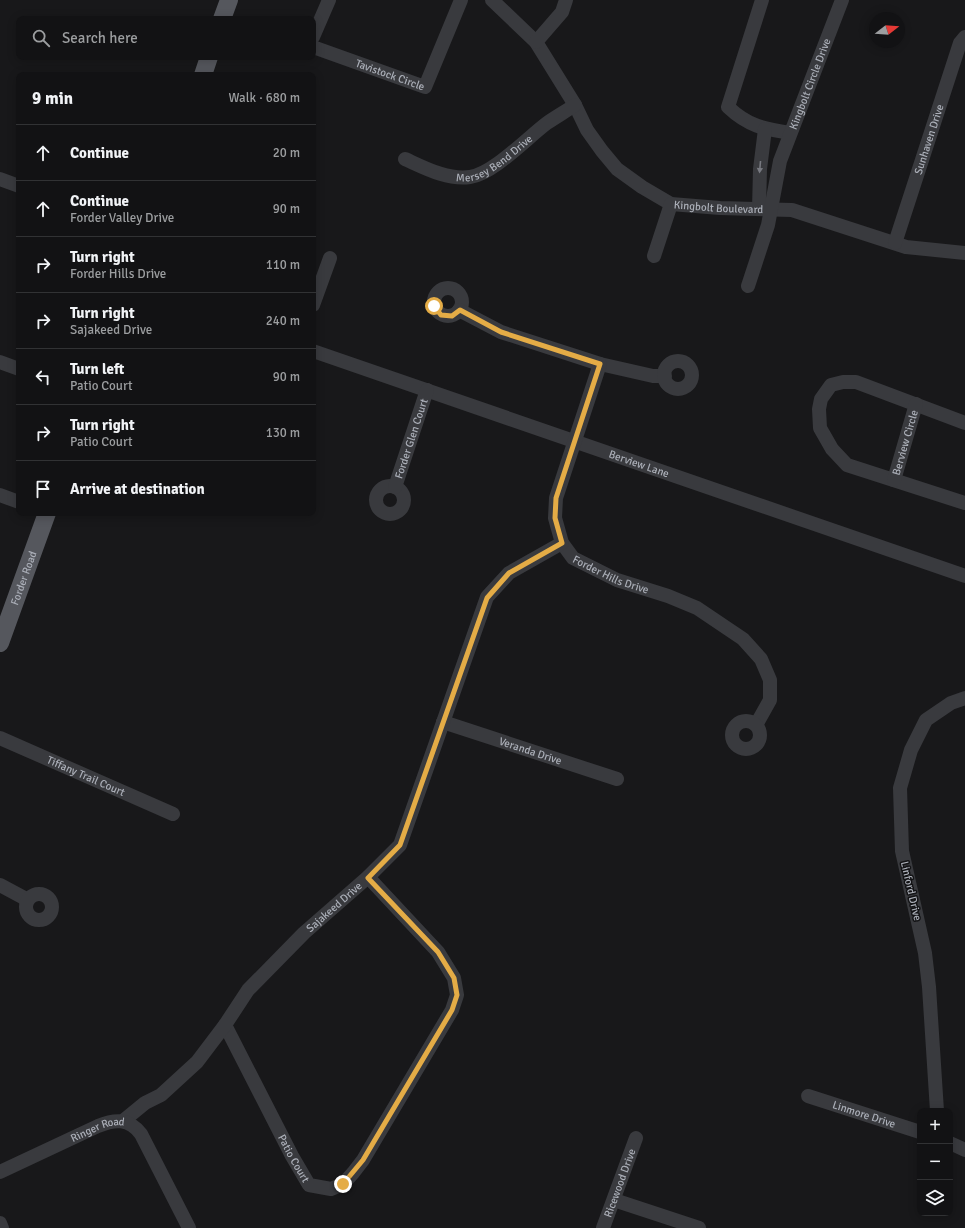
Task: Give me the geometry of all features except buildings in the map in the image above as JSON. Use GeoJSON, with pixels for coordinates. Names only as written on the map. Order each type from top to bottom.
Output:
{"type":"FeatureCollection","features":[{"type":"Feature","properties":{"kind":"main road"},"geometry":{"type":"LineString","coordinates":[[223,16],[229,0]]}},
{"type":"Feature","properties":{"kind":"main road"},"geometry":{"type":"LineString","coordinates":[[204,72],[208,60]]}},
{"type":"Feature","properties":{"kind":"main road","name":"Forder Road"},"geometry":{"type":"LineString","coordinates":[[0,643],[46,516]]}},
{"type":"Feature","properties":{"kind":"street"},"geometry":{"type":"LineString","coordinates":[[316,30],[329,0]]}},
{"type":"Feature","properties":{"kind":"street","name":"Tavistock Circle"},"geometry":{"type":"LineString","coordinates":[[316,48],[425,87],[461,0]]}},
{"type":"Feature","properties":{"kind":"street","name":"Kingbolt Boulevard"},"geometry":{"type":"LineString","coordinates":[[492,0],[536,42],[575,105],[587,130],[617,169],[642,188],[671,204],[792,210],[906,247],[965,253]]}},
{"type":"Feature","properties":{"kind":"street"},"geometry":{"type":"LineString","coordinates":[[536,42],[562,12],[566,0]]}},
{"type":"Feature","properties":{"kind":"street","name":"Kingbolt Circle Drive"},"geometry":{"type":"LineString","coordinates":[[762,0],[728,107],[741,119],[765,129],[790,133],[842,0]]}},
{"type":"Feature","properties":{"kind":"street","name":"Sunhaven Drive"},"geometry":{"type":"LineString","coordinates":[[895,243],[960,43],[965,37]]}},
{"type":"Feature","properties":{"kind":"street","name":"Mersey Bend Drive"},"geometry":{"type":"LineString","coordinates":[[406,159],[435,172],[454,177],[470,177],[484,173],[547,123],[575,105]]}},
{"type":"Feature","properties":{"kind":"street"},"geometry":{"type":"LineString","coordinates":[[765,129],[760,169],[765,209]]}},
{"type":"Feature","properties":{"kind":"street"},"geometry":{"type":"LineString","coordinates":[[748,286],[765,209],[790,133]]}},
{"type":"Feature","properties":{"kind":"street"},"geometry":{"type":"LineString","coordinates":[[0,178],[16,185]]}},
{"type":"Feature","properties":{"kind":"street"},"geometry":{"type":"LineString","coordinates":[[654,256],[671,204]]}},
{"type":"Feature","properties":{"kind":"street"},"geometry":{"type":"LineString","coordinates":[[316,297],[330,258]]}},
{"type":"Feature","properties":{"kind":"street"},"geometry":{"type":"LineString","coordinates":[[460,310],[501,332],[600,364],[653,376],[665,376]]}},
{"type":"Feature","properties":{"kind":"street","name":"Berview Lane"},"geometry":{"type":"LineString","coordinates":[[316,352],[965,576]]}},
{"type":"Feature","properties":{"kind":"street"},"geometry":{"type":"LineString","coordinates":[[0,362],[16,368]]}},
{"type":"Feature","properties":{"kind":"street","name":"Forder Hills Drive"},"geometry":{"type":"LineString","coordinates":[[600,364],[556,498],[555,518],[562,543],[573,558],[617,580],[668,596],[697,608],[743,639],[762,659],[770,680],[770,700],[756,725]]}},
{"type":"Feature","properties":{"kind":"street","name":"Berview Circle"},"geometry":{"type":"LineString","coordinates":[[965,423],[856,382],[843,382],[831,385],[822,399],[819,409],[820,428],[832,449],[847,465],[965,503]]}},
{"type":"Feature","properties":{"kind":"street","name":"Forder Glen Court"},"geometry":{"type":"LineString","coordinates":[[395,487],[427,390]]}},
{"type":"Feature","properties":{"kind":"street","name":"Berview Circle"},"geometry":{"type":"LineString","coordinates":[[894,480],[916,404]]}},
{"type":"Feature","properties":{"kind":"street"},"geometry":{"type":"LineString","coordinates":[[0,495],[16,501]]}},
{"type":"Feature","properties":{"kind":"street","name":"Sajakeed Drive"},"geometry":{"type":"LineString","coordinates":[[123,1121],[179,1080],[197,1062],[225,1026],[248,990],[304,933],[368,878],[400,845],[477,620],[487,598],[509,573],[562,543]]}},
{"type":"Feature","properties":{"kind":"street","name":"Linford Drive"},"geometry":{"type":"LineString","coordinates":[[937,1108],[929,987],[925,953],[902,851],[900,788],[911,750],[926,720],[951,703],[965,698]]}},
{"type":"Feature","properties":{"kind":"street","name":"Veranda Drive"},"geometry":{"type":"LineString","coordinates":[[443,722],[616,779]]}},
{"type":"Feature","properties":{"kind":"street","name":"Tiffany Trail Court"},"geometry":{"type":"LineString","coordinates":[[0,738],[173,814]]}},
{"type":"Feature","properties":{"kind":"street","name":"Patio Court"},"geometry":{"type":"LineString","coordinates":[[225,1026],[285,1144],[309,1185],[331,1189],[343,1184],[363,1160],[452,1010],[457,995],[454,978],[438,952],[368,878]]}},
{"type":"Feature","properties":{"kind":"street"},"geometry":{"type":"LineString","coordinates":[[0,885],[28,900]]}},
{"type":"Feature","properties":{"kind":"street","name":"Linmore Drive"},"geometry":{"type":"LineString","coordinates":[[808,1096],[917,1131]]}},
{"type":"Feature","properties":{"kind":"street","name":"Ringer Road"},"geometry":{"type":"LineString","coordinates":[[0,1172],[98,1126],[113,1121],[123,1121],[136,1127],[141,1134],[189,1228]]}},
{"type":"Feature","properties":{"kind":"street","name":"Ricewood Drive"},"geometry":{"type":"LineString","coordinates":[[603,1228],[636,1138]]}},
{"type":"Feature","properties":{"kind":"street"},"geometry":{"type":"LineString","coordinates":[[952,1144],[965,1150]]}},
{"type":"Feature","properties":{"kind":"street"},"geometry":{"type":"LineString","coordinates":[[614,1200],[699,1228]]}},
{"type":"Feature","properties":{"kind":"street"},"geometry":{"type":"LineString","coordinates":[[0,1223],[2,1228]]}},
{"type":"Feature","properties":{"kind":"route"},"geometry":{"type":"LineString","coordinates":[[343,1184],[363,1160],[452,1010],[457,995],[454,978],[438,952],[368,878],[400,845],[477,620],[487,598],[502,579],[509,573],[531,559],[562,543],[555,518],[556,498],[600,364],[501,332],[460,310],[452,316],[441,315],[437,312],[434,306]]}}]}
